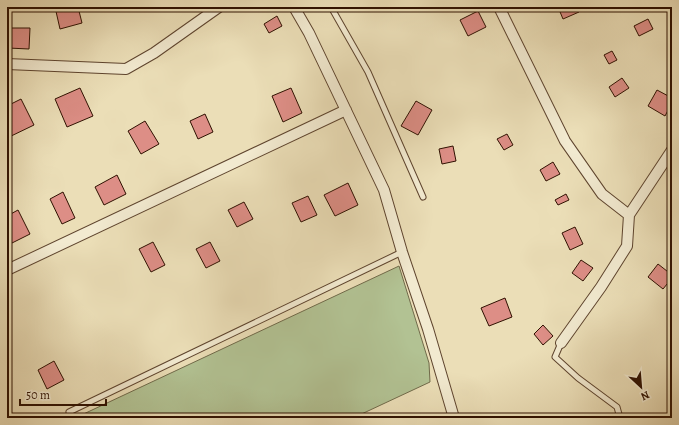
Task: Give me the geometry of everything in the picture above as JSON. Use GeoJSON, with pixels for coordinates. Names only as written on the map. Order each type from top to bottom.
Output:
{"type":"FeatureCollection","features":[{"type":"Feature","properties":{"kind":"street"},"geometry":{"type":"LineString","coordinates":[[7,64],[126,69],[154,53],[219,7]]}},
{"type":"Feature","properties":{"kind":"street"},"geometry":{"type":"LineString","coordinates":[[294,7],[309,33],[384,190],[402,252],[428,329],[454,418]]}},
{"type":"Feature","properties":{"kind":"street"},"geometry":{"type":"LineString","coordinates":[[499,7],[565,141],[602,194],[629,215]]}},
{"type":"Feature","properties":{"kind":"street"},"geometry":{"type":"LineString","coordinates":[[7,270],[346,110]]}},
{"type":"Feature","properties":{"kind":"street"},"geometry":{"type":"LineString","coordinates":[[561,344],[601,287],[627,246],[629,215],[672,150]]}},
{"type":"Feature","properties":{"kind":"lane"},"geometry":{"type":"LineString","coordinates":[[331,7],[368,72],[423,197]]}},
{"type":"Feature","properties":{"kind":"lane"},"geometry":{"type":"LineString","coordinates":[[69,412],[402,252]]}},
{"type":"Feature","properties":{"kind":"lane"},"geometry":{"type":"LineString","coordinates":[[561,344],[555,357],[578,378],[617,407],[620,418]]}},
{"type":"Feature","properties":{"kind":"green space"},"geometry":{"type":"Polygon","coordinates":[[[399,266],[429,363],[430,382],[353,418],[75,418],[399,266]]]}},
{"type":"Feature","properties":{"kind":"building"},"geometry":{"type":"Polygon","coordinates":[[[55,7],[78,7],[82,23],[60,29],[55,7]]]}},
{"type":"Feature","properties":{"kind":"building"},"geometry":{"type":"Polygon","coordinates":[[[558,7],[576,7],[579,12],[563,19],[558,7]]]}},
{"type":"Feature","properties":{"kind":"building"},"geometry":{"type":"Polygon","coordinates":[[[478,11],[486,27],[468,36],[460,20],[478,11]]]}},
{"type":"Feature","properties":{"kind":"building"},"geometry":{"type":"Polygon","coordinates":[[[277,16],[282,26],[269,33],[264,24],[277,16]]]}},
{"type":"Feature","properties":{"kind":"building"},"geometry":{"type":"Polygon","coordinates":[[[648,19],[653,29],[639,36],[634,26],[648,19]]]}},
{"type":"Feature","properties":{"kind":"building"},"geometry":{"type":"Polygon","coordinates":[[[9,28],[30,28],[29,49],[8,48],[9,28]]]}},
{"type":"Feature","properties":{"kind":"building"},"geometry":{"type":"Polygon","coordinates":[[[612,51],[617,60],[609,64],[604,55],[612,51]]]}},
{"type":"Feature","properties":{"kind":"building"},"geometry":{"type":"Polygon","coordinates":[[[622,78],[629,88],[615,97],[609,87],[622,78]]]}},
{"type":"Feature","properties":{"kind":"building"},"geometry":{"type":"Polygon","coordinates":[[[80,88],[93,116],[67,127],[55,99],[80,88]]]}},
{"type":"Feature","properties":{"kind":"building"},"geometry":{"type":"Polygon","coordinates":[[[291,88],[302,113],[283,122],[272,96],[291,88]]]}},
{"type":"Feature","properties":{"kind":"building"},"geometry":{"type":"Polygon","coordinates":[[[657,90],[672,98],[672,103],[665,116],[648,106],[657,90]]]}},
{"type":"Feature","properties":{"kind":"building"},"geometry":{"type":"Polygon","coordinates":[[[21,99],[34,125],[7,138],[7,106],[21,99]]]}},
{"type":"Feature","properties":{"kind":"building"},"geometry":{"type":"Polygon","coordinates":[[[416,101],[432,110],[418,135],[401,126],[416,101]]]}},
{"type":"Feature","properties":{"kind":"building"},"geometry":{"type":"Polygon","coordinates":[[[205,114],[213,132],[198,139],[190,121],[205,114]]]}},
{"type":"Feature","properties":{"kind":"building"},"geometry":{"type":"Polygon","coordinates":[[[145,121],[159,144],[141,154],[128,131],[145,121]]]}},
{"type":"Feature","properties":{"kind":"building"},"geometry":{"type":"Polygon","coordinates":[[[507,134],[513,145],[504,150],[497,139],[507,134]]]}},
{"type":"Feature","properties":{"kind":"building"},"geometry":{"type":"Polygon","coordinates":[[[453,146],[456,161],[442,164],[439,149],[453,146]]]}},
{"type":"Feature","properties":{"kind":"building"},"geometry":{"type":"Polygon","coordinates":[[[553,162],[560,174],[546,181],[540,170],[553,162]]]}},
{"type":"Feature","properties":{"kind":"building"},"geometry":{"type":"Polygon","coordinates":[[[117,175],[126,194],[104,205],[95,187],[117,175]]]}},
{"type":"Feature","properties":{"kind":"building"},"geometry":{"type":"Polygon","coordinates":[[[348,183],[358,205],[335,216],[324,195],[348,183]]]}},
{"type":"Feature","properties":{"kind":"building"},"geometry":{"type":"Polygon","coordinates":[[[63,192],[75,218],[62,224],[50,199],[63,192]]]}},
{"type":"Feature","properties":{"kind":"building"},"geometry":{"type":"Polygon","coordinates":[[[566,194],[569,200],[558,205],[555,200],[566,194]]]}},
{"type":"Feature","properties":{"kind":"building"},"geometry":{"type":"Polygon","coordinates":[[[308,196],[317,215],[301,222],[292,203],[308,196]]]}},
{"type":"Feature","properties":{"kind":"building"},"geometry":{"type":"Polygon","coordinates":[[[244,202],[253,219],[237,227],[228,210],[244,202]]]}},
{"type":"Feature","properties":{"kind":"building"},"geometry":{"type":"Polygon","coordinates":[[[18,210],[30,234],[8,245],[7,216],[18,210]]]}},
{"type":"Feature","properties":{"kind":"building"},"geometry":{"type":"Polygon","coordinates":[[[575,227],[583,244],[570,250],[562,233],[575,227]]]}},
{"type":"Feature","properties":{"kind":"building"},"geometry":{"type":"Polygon","coordinates":[[[153,242],[165,265],[151,272],[139,249],[153,242]]]}},
{"type":"Feature","properties":{"kind":"building"},"geometry":{"type":"Polygon","coordinates":[[[210,242],[220,261],[206,268],[196,249],[210,242]]]}},
{"type":"Feature","properties":{"kind":"building"},"geometry":{"type":"Polygon","coordinates":[[[581,260],[593,268],[583,281],[572,273],[581,260]]]}},
{"type":"Feature","properties":{"kind":"building"},"geometry":{"type":"Polygon","coordinates":[[[658,264],[672,275],[672,278],[663,289],[648,277],[658,264]]]}},
{"type":"Feature","properties":{"kind":"building"},"geometry":{"type":"Polygon","coordinates":[[[505,298],[512,317],[489,326],[481,308],[505,298]]]}},
{"type":"Feature","properties":{"kind":"building"},"geometry":{"type":"Polygon","coordinates":[[[543,325],[553,336],[543,345],[534,334],[543,325]]]}},
{"type":"Feature","properties":{"kind":"building"},"geometry":{"type":"Polygon","coordinates":[[[54,361],[64,380],[47,389],[38,370],[54,361]]]}}]}
